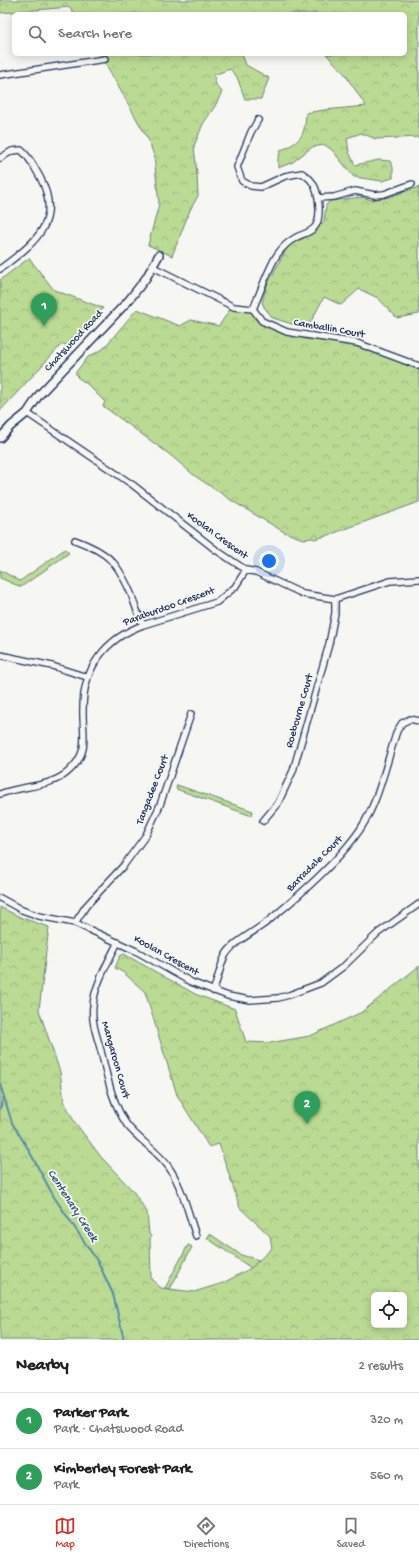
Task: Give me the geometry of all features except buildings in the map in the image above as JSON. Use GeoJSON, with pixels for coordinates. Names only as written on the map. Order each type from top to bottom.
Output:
{"type":"FeatureCollection","features":[{"type":"Feature","properties":{"kind":"street"},"geometry":{"type":"LineString","coordinates":[[0,75],[105,59]]}},
{"type":"Feature","properties":{"kind":"street"},"geometry":{"type":"LineString","coordinates":[[153,267],[234,307],[253,309],[277,255],[295,238],[315,228],[318,218],[318,198],[315,186],[310,178],[302,173],[285,176],[261,187],[251,186],[242,181],[237,167],[251,132],[258,120]]}},
{"type":"Feature","properties":{"kind":"street"},"geometry":{"type":"LineString","coordinates":[[0,158],[12,151],[21,150],[28,155],[43,184],[48,198],[48,214],[38,237],[27,249],[0,269]]}},
{"type":"Feature","properties":{"kind":"street"},"geometry":{"type":"LineString","coordinates":[[318,198],[334,197],[355,191],[384,194],[412,184]]}},
{"type":"Feature","properties":{"kind":"street","name":"Chatswood Road"},"geometry":{"type":"LineString","coordinates":[[0,438],[11,426],[27,414],[39,396],[129,300],[142,284],[159,255]]}},
{"type":"Feature","properties":{"kind":"street","name":"Camballin Court"},"geometry":{"type":"LineString","coordinates":[[253,309],[262,321],[287,332],[302,336],[357,343],[419,366]]}},
{"type":"Feature","properties":{"kind":"street","name":"Koolan Crescent"},"geometry":{"type":"LineString","coordinates":[[27,414],[133,485],[216,550],[246,570],[256,572],[303,594],[335,599],[390,581],[419,579]]}},
{"type":"Feature","properties":{"kind":"street"},"geometry":{"type":"LineString","coordinates":[[75,540],[93,547],[112,560],[120,569],[142,625]]}},
{"type":"Feature","properties":{"kind":"street","name":"Paraburdoo Crescent"},"geometry":{"type":"LineString","coordinates":[[0,794],[52,782],[69,771],[75,764],[82,751],[85,739],[82,710],[87,677],[110,644],[122,635],[142,625],[217,602],[235,587],[246,570]]}},
{"type":"Feature","properties":{"kind":"street","name":"Roebourne Court"},"geometry":{"type":"LineString","coordinates":[[263,821],[278,803],[293,771],[330,639],[335,613],[335,599]]}},
{"type":"Feature","properties":{"kind":"street"},"geometry":{"type":"LineString","coordinates":[[0,655],[52,666],[87,677]]}},
{"type":"Feature","properties":{"kind":"street","name":"Tangadee Court"},"geometry":{"type":"LineString","coordinates":[[75,922],[86,906],[124,865],[146,835],[160,804],[191,714]]}},
{"type":"Feature","properties":{"kind":"street","name":"Barradale Court"},"geometry":{"type":"LineString","coordinates":[[214,990],[226,956],[234,945],[271,919],[332,863],[356,836],[367,818],[375,799],[397,731],[402,723],[410,719],[419,721]]}},
{"type":"Feature","properties":{"kind":"street","name":"Koolan Crescent"},"geometry":{"type":"LineString","coordinates":[[0,898],[22,910],[39,916],[75,922],[136,951],[190,982],[237,998],[265,1000],[289,996],[321,983],[344,966],[378,933],[419,904]]}},
{"type":"Feature","properties":{"kind":"street","name":"Mangaroon Court"},"geometry":{"type":"LineString","coordinates":[[118,942],[97,990],[92,1006],[93,1024],[111,1090],[118,1108],[128,1125],[167,1165],[178,1183],[196,1236]]}},
{"type":"Feature","properties":{"kind":"green space"},"geometry":{"type":"Polygon","coordinates":[[[0,0],[419,0],[419,137],[376,139],[361,133],[347,138],[349,152],[355,165],[379,160],[390,161],[393,167],[393,178],[382,181],[354,177],[332,150],[325,145],[312,147],[293,162],[278,168],[278,158],[281,150],[293,144],[301,137],[306,113],[366,106],[344,73],[328,56],[407,56],[407,12],[73,12],[70,7],[0,13],[0,0]]]}},
{"type":"Feature","properties":{"kind":"green space"},"geometry":{"type":"Polygon","coordinates":[[[101,56],[243,56],[246,65],[269,78],[261,99],[245,99],[237,77],[230,69],[214,75],[216,85],[222,92],[203,124],[194,146],[198,196],[190,210],[172,256],[148,245],[159,204],[154,156],[149,141],[101,56]]]}},
{"type":"Feature","properties":{"kind":"green space"},"geometry":{"type":"Polygon","coordinates":[[[419,187],[419,314],[397,318],[378,298],[359,289],[341,305],[324,297],[309,325],[298,326],[273,318],[262,302],[267,285],[289,244],[317,228],[324,221],[326,205],[330,201],[362,197],[371,200],[389,197],[419,187]]]}},
{"type":"Feature","properties":{"kind":"green space"},"geometry":{"type":"Polygon","coordinates":[[[29,258],[54,290],[103,308],[70,346],[62,344],[0,411],[0,280],[29,258]]]}},
{"type":"Feature","properties":{"kind":"green space"},"geometry":{"type":"Polygon","coordinates":[[[137,309],[180,326],[191,320],[219,326],[230,309],[252,312],[258,322],[305,339],[347,344],[372,351],[419,370],[419,502],[326,536],[315,539],[303,539],[284,532],[234,502],[195,476],[169,454],[103,406],[105,402],[87,384],[77,377],[78,376],[75,373],[88,357],[103,349],[137,309]]]}},
{"type":"Feature","properties":{"kind":"green space"},"geometry":{"type":"Polygon","coordinates":[[[65,549],[69,553],[21,587],[0,578],[0,570],[20,581],[65,549]]]}},
{"type":"Feature","properties":{"kind":"green space"},"geometry":{"type":"Polygon","coordinates":[[[177,785],[253,811],[252,816],[176,789],[177,785]]]}},
{"type":"Feature","properties":{"kind":"green space"},"geometry":{"type":"Polygon","coordinates":[[[0,907],[22,918],[49,927],[39,1010],[60,1072],[64,1101],[74,1121],[101,1157],[133,1191],[147,1212],[149,1234],[151,1236],[151,1279],[161,1288],[194,1292],[223,1283],[251,1268],[272,1248],[270,1236],[240,1208],[219,1144],[209,1147],[177,1095],[145,992],[124,973],[115,968],[120,956],[124,954],[195,994],[235,1009],[246,1042],[269,1043],[310,1036],[362,1012],[419,966],[419,1340],[0,1340],[0,907]]]}},
{"type":"Feature","properties":{"kind":"green space"},"geometry":{"type":"Polygon","coordinates":[[[210,1234],[241,1255],[259,1260],[251,1268],[207,1238],[210,1234]]]}},
{"type":"Feature","properties":{"kind":"green space"},"geometry":{"type":"Polygon","coordinates":[[[188,1245],[192,1247],[170,1289],[165,1288],[188,1245]]]}},
{"type":"Feature","properties":{"kind":"waterway","name":"Centenary Creek"},"geometry":{"type":"LineString","coordinates":[[0,1084],[12,1123],[54,1197],[98,1262],[113,1294],[124,1340]]}},
{"type":"Feature","properties":{"kind":"waterway","name":"Centenary Creek"},"geometry":{"type":"LineString","coordinates":[[0,1109],[4,1097]]}},
{"type":"Feature","properties":{"kind":"place","name":"Parker Park"},"geometry":{"type":"Point","coordinates":[44,326]}},
{"type":"Feature","properties":{"kind":"place","name":"Kimberley Forest Park"},"geometry":{"type":"Point","coordinates":[307,1124]}}]}
